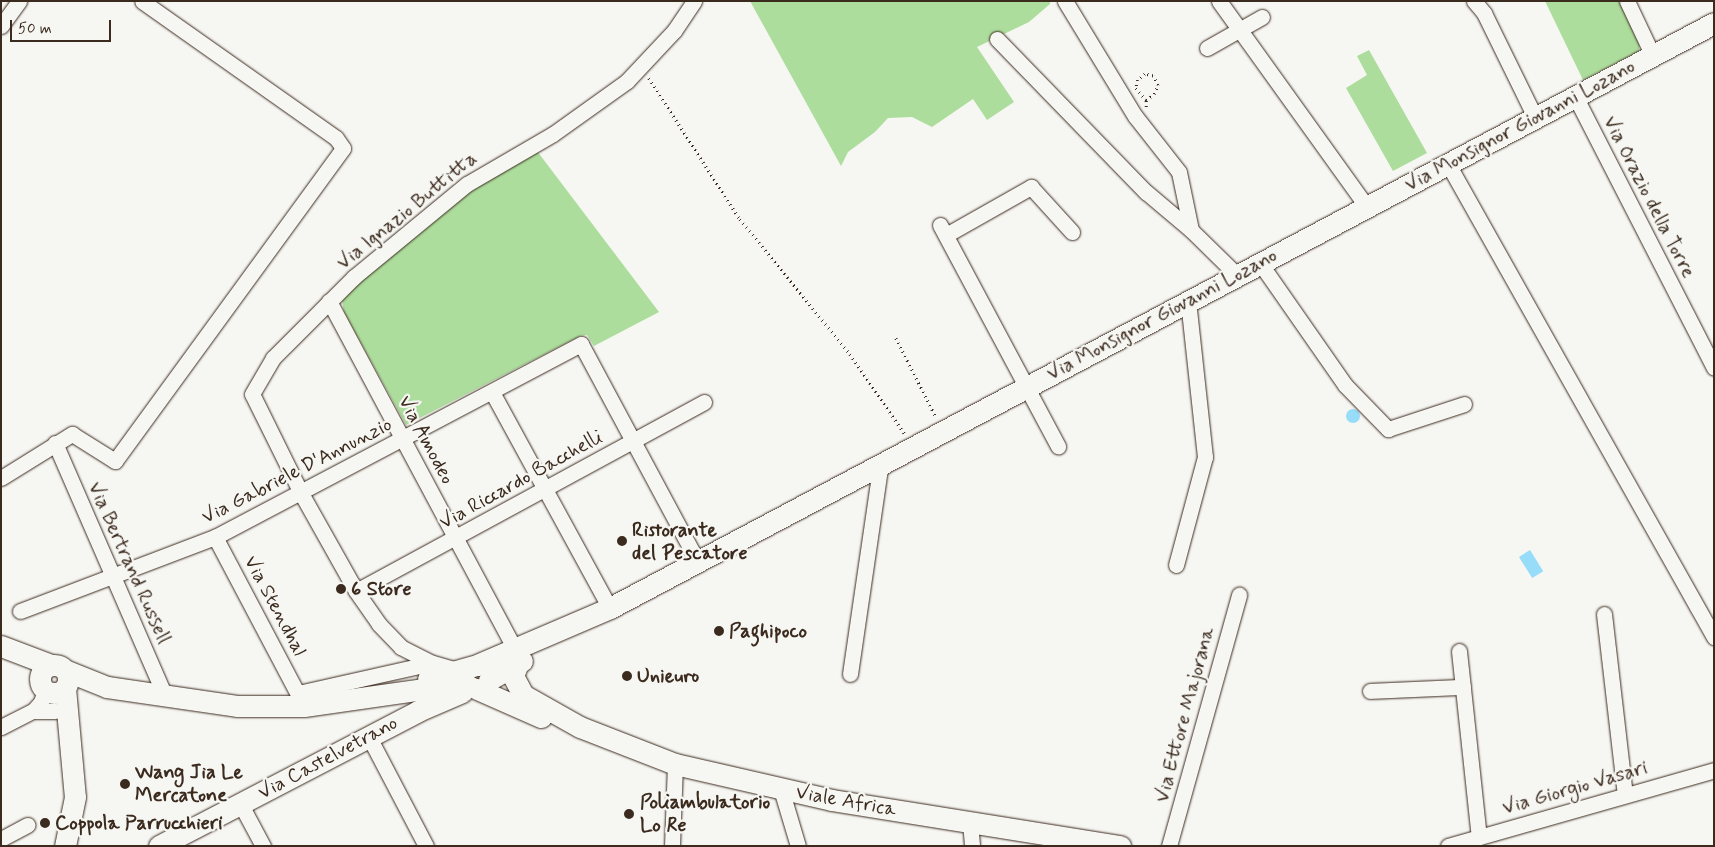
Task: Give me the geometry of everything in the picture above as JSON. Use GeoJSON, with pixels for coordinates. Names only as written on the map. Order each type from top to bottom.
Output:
{"type":"FeatureCollection","features":[{"type":"Feature","properties":{"kind":"main road","name":"Via Monsignor Giovanni Lozano"},"geometry":{"type":"LineString","coordinates":[[477,677],[698,562],[881,462],[1576,98],[1714,23]]}},
{"type":"Feature","properties":{"kind":"main road"},"geometry":{"type":"LineString","coordinates":[[1,646],[54,682],[70,745],[75,797],[66,846]]}},
{"type":"Feature","properties":{"kind":"main road"},"geometry":{"type":"LineString","coordinates":[[1,655],[54,682],[107,687],[166,698],[237,706],[301,699],[383,696],[477,677],[516,699],[580,727]]}},
{"type":"Feature","properties":{"kind":"main road"},"geometry":{"type":"LineString","coordinates":[[517,656],[513,676],[518,690],[557,716]]}},
{"type":"Feature","properties":{"kind":"main road"},"geometry":{"type":"LineString","coordinates":[[477,677],[516,708],[580,727]]}},
{"type":"Feature","properties":{"kind":"main road","name":"Via Castelvetrano"},"geometry":{"type":"LineString","coordinates":[[159,846],[439,701],[477,677]]}},
{"type":"Feature","properties":{"kind":"main road"},"geometry":{"type":"LineString","coordinates":[[54,682],[55,710],[70,745]]}},
{"type":"Feature","properties":{"kind":"main road","name":"Viale Africa"},"geometry":{"type":"LineString","coordinates":[[580,727],[675,764],[780,789],[1074,842],[1120,846]]}},
{"type":"Feature","properties":{"kind":"street"},"geometry":{"type":"LineString","coordinates":[[1,26],[19,1]]}},
{"type":"Feature","properties":{"kind":"street"},"geometry":{"type":"LineString","coordinates":[[1,478],[72,434],[115,461],[343,148],[336,138],[306,120],[142,1]]}},
{"type":"Feature","properties":{"kind":"street","name":"Via Ignazio Buttitta"},"geometry":{"type":"LineString","coordinates":[[301,493],[252,394],[273,358],[329,301],[467,184],[554,134],[620,86],[642,67],[674,31],[694,1]]}},
{"type":"Feature","properties":{"kind":"street"},"geometry":{"type":"LineString","coordinates":[[1065,1],[1135,116],[1179,172],[1191,230]]}},
{"type":"Feature","properties":{"kind":"street"},"geometry":{"type":"LineString","coordinates":[[1218,1],[1241,29],[1367,207]]}},
{"type":"Feature","properties":{"kind":"street"},"geometry":{"type":"LineString","coordinates":[[1474,1],[1484,13],[1536,119]]}},
{"type":"Feature","properties":{"kind":"street"},"geometry":{"type":"LineString","coordinates":[[1627,1],[1653,56]]}},
{"type":"Feature","properties":{"kind":"street"},"geometry":{"type":"LineString","coordinates":[[1207,48],[1262,17]]}},
{"type":"Feature","properties":{"kind":"street"},"geometry":{"type":"LineString","coordinates":[[997,39],[1146,192],[1191,230],[1237,276]]}},
{"type":"Feature","properties":{"kind":"street","name":"Via Orazio della Torre"},"geometry":{"type":"LineString","coordinates":[[1576,98],[1714,368]]}},
{"type":"Feature","properties":{"kind":"street"},"geometry":{"type":"LineString","coordinates":[[1448,164],[1714,637]]}},
{"type":"Feature","properties":{"kind":"street"},"geometry":{"type":"LineString","coordinates":[[1058,446],[943,230],[1031,187],[1072,232]]}},
{"type":"Feature","properties":{"kind":"street"},"geometry":{"type":"LineString","coordinates":[[1260,263],[1345,385],[1388,429],[1464,404]]}},
{"type":"Feature","properties":{"kind":"street","name":"Via Amodeo"},"geometry":{"type":"LineString","coordinates":[[329,301],[517,656]]}},
{"type":"Feature","properties":{"kind":"street"},"geometry":{"type":"LineString","coordinates":[[1176,565],[1205,457],[1188,301]]}},
{"type":"Feature","properties":{"kind":"street","name":"Via Gabriele D'Annunzio"},"geometry":{"type":"LineString","coordinates":[[20,611],[215,537],[581,344],[633,441]]}},
{"type":"Feature","properties":{"kind":"street"},"geometry":{"type":"LineString","coordinates":[[492,392],[610,608]]}},
{"type":"Feature","properties":{"kind":"street","name":"Via Riccardo Bacchelli"},"geometry":{"type":"LineString","coordinates":[[356,591],[704,402]]}},
{"type":"Feature","properties":{"kind":"street"},"geometry":{"type":"LineString","coordinates":[[633,441],[698,562]]}},
{"type":"Feature","properties":{"kind":"street","name":"Via Bertrand Russell"},"geometry":{"type":"LineString","coordinates":[[55,443],[166,698]]}},
{"type":"Feature","properties":{"kind":"street"},"geometry":{"type":"LineString","coordinates":[[850,674],[881,462]]}},
{"type":"Feature","properties":{"kind":"street"},"geometry":{"type":"LineString","coordinates":[[301,493],[356,591],[379,624],[401,647],[432,664],[477,677]]}},
{"type":"Feature","properties":{"kind":"street","name":"Via Stendhal"},"geometry":{"type":"LineString","coordinates":[[215,537],[301,699]]}},
{"type":"Feature","properties":{"kind":"street","name":"Via Ettore Majorana"},"geometry":{"type":"LineString","coordinates":[[1169,846],[1239,595]]}},
{"type":"Feature","properties":{"kind":"street"},"geometry":{"type":"LineString","coordinates":[[1604,614],[1625,795]]}},
{"type":"Feature","properties":{"kind":"street"},"geometry":{"type":"LineString","coordinates":[[1460,651],[1479,837]]}},
{"type":"Feature","properties":{"kind":"street"},"geometry":{"type":"LineString","coordinates":[[301,699],[432,664]]}},
{"type":"Feature","properties":{"kind":"street"},"geometry":{"type":"LineString","coordinates":[[1,728],[33,711],[54,682]]}},
{"type":"Feature","properties":{"kind":"street"},"geometry":{"type":"LineString","coordinates":[[1370,691],[1463,687]]}},
{"type":"Feature","properties":{"kind":"street"},"geometry":{"type":"LineString","coordinates":[[33,711],[55,710]]}},
{"type":"Feature","properties":{"kind":"street"},"geometry":{"type":"LineString","coordinates":[[369,737],[426,846]]}},
{"type":"Feature","properties":{"kind":"street"},"geometry":{"type":"LineString","coordinates":[[672,846],[675,764]]}},
{"type":"Feature","properties":{"kind":"street","name":"Via Giorgio Vasari"},"geometry":{"type":"LineString","coordinates":[[1448,846],[1714,770]]}},
{"type":"Feature","properties":{"kind":"street"},"geometry":{"type":"LineString","coordinates":[[780,789],[798,846]]}},
{"type":"Feature","properties":{"kind":"street"},"geometry":{"type":"LineString","coordinates":[[240,803],[264,846]]}},
{"type":"Feature","properties":{"kind":"street"},"geometry":{"type":"LineString","coordinates":[[970,822],[972,846]]}},
{"type":"Feature","properties":{"kind":"street"},"geometry":{"type":"LineString","coordinates":[[1,839],[27,825]]}},
{"type":"Feature","properties":{"kind":"path"},"geometry":{"type":"LineString","coordinates":[[642,67],[740,219],[850,354],[912,446]]}},
{"type":"Feature","properties":{"kind":"path"},"geometry":{"type":"LineString","coordinates":[[1145,112],[1146,100],[1136,88],[1138,80],[1145,74],[1153,76],[1158,85],[1154,94],[1146,100]]}},
{"type":"Feature","properties":{"kind":"path"},"geometry":{"type":"LineString","coordinates":[[896,338],[943,430]]}},
{"type":"Feature","properties":{"kind":"green space"},"geometry":{"type":"Polygon","coordinates":[[[750,1],[1050,1],[1050,4],[1029,22],[977,47],[1014,102],[987,120],[973,99],[932,127],[912,117],[888,118],[875,132],[848,152],[841,166],[750,1]]]}},
{"type":"Feature","properties":{"kind":"green space"},"geometry":{"type":"Polygon","coordinates":[[[1545,1],[1621,1],[1640,41],[1639,51],[1583,80],[1545,1]]]}},
{"type":"Feature","properties":{"kind":"green space"},"geometry":{"type":"Polygon","coordinates":[[[1369,50],[1427,153],[1393,171],[1346,88],[1367,75],[1357,56],[1369,50]]]}},
{"type":"Feature","properties":{"kind":"green space"},"geometry":{"type":"Polygon","coordinates":[[[537,151],[659,312],[594,346],[587,335],[580,336],[406,425],[344,312],[342,300],[346,290],[482,181],[537,151]]]}},
{"type":"Feature","properties":{"kind":"water"},"geometry":{"type":"Polygon","coordinates":[[[1350,409],[1356,409],[1360,416],[1356,423],[1350,423],[1346,419],[1346,413],[1350,409]]]}},
{"type":"Feature","properties":{"kind":"water"},"geometry":{"type":"Polygon","coordinates":[[[1530,550],[1543,571],[1532,578],[1519,557],[1530,550]]]}},
{"type":"Feature","properties":{"kind":"place","name":"Ristorante del Pescatore"},"geometry":{"type":"Point","coordinates":[622,541]}},
{"type":"Feature","properties":{"kind":"place","name":"6 Store"},"geometry":{"type":"Point","coordinates":[341,589]}},
{"type":"Feature","properties":{"kind":"place","name":"Paghipoco"},"geometry":{"type":"Point","coordinates":[719,631]}},
{"type":"Feature","properties":{"kind":"place","name":"Unieuro"},"geometry":{"type":"Point","coordinates":[627,676]}},
{"type":"Feature","properties":{"kind":"place","name":"Wang Jia Le Mercatone"},"geometry":{"type":"Point","coordinates":[125,784]}},
{"type":"Feature","properties":{"kind":"place","name":"Poliambulatorio Lo Re"},"geometry":{"type":"Point","coordinates":[629,814]}},
{"type":"Feature","properties":{"kind":"place","name":"Coppola Parrucchieri"},"geometry":{"type":"Point","coordinates":[45,823]}}]}
